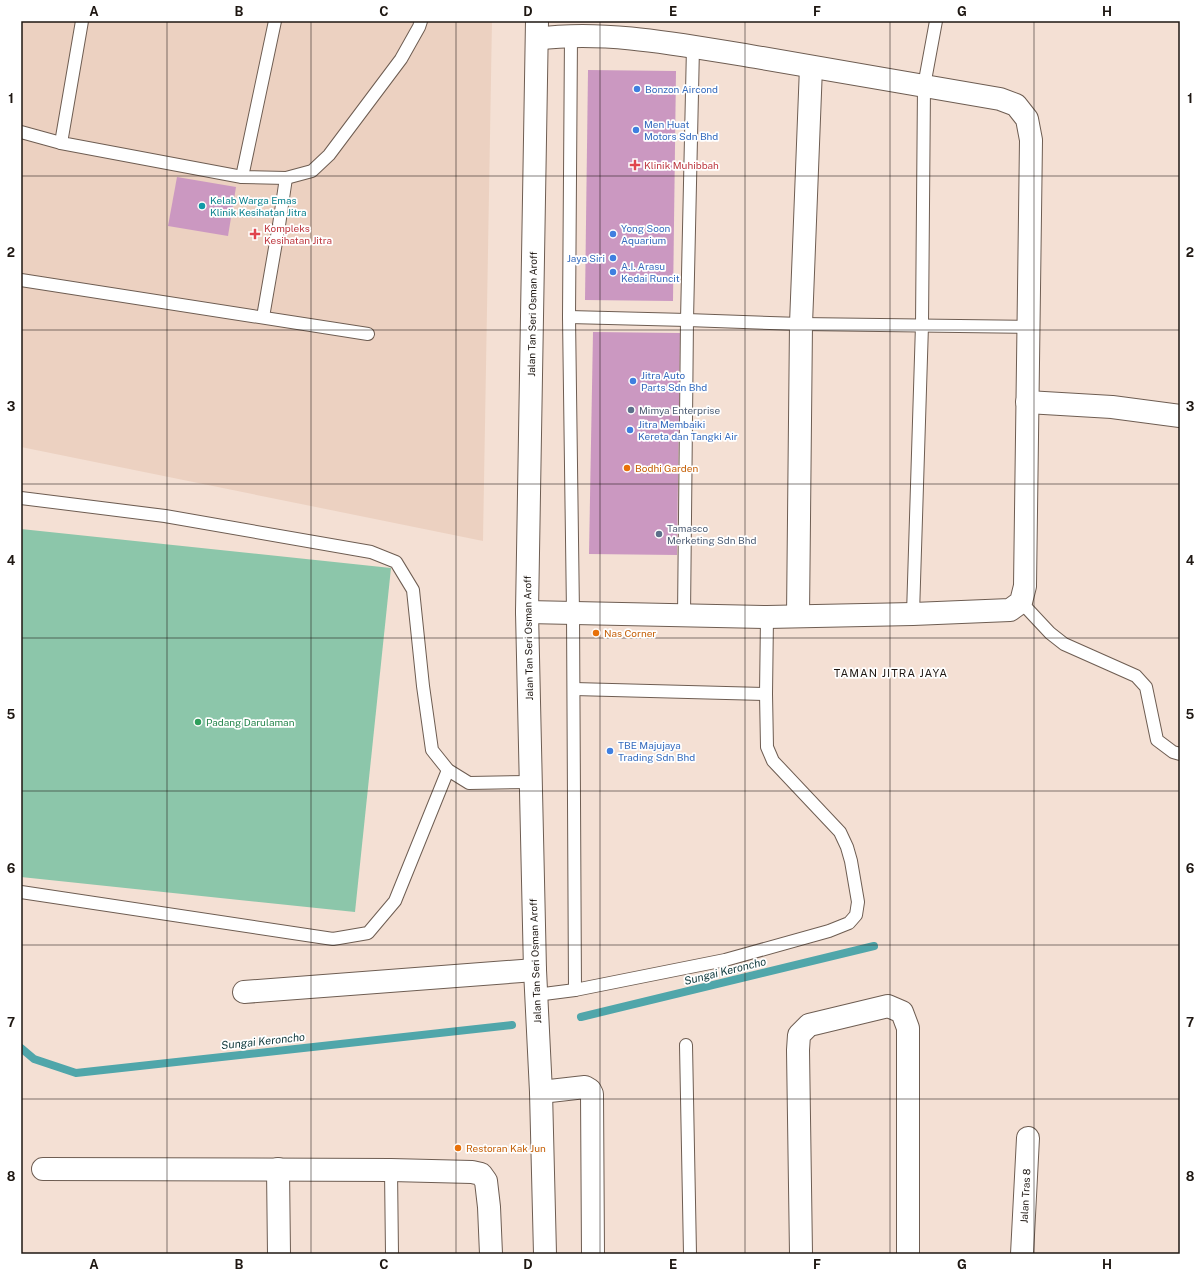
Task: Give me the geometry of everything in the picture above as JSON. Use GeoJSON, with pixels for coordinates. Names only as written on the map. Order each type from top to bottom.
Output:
{"type":"FeatureCollection","features":[{"type":"Feature","properties":{"kind":"street"},"geometry":{"type":"LineString","coordinates":[[527,612],[767,617],[913,614],[1010,610],[1021,602],[1025,586],[1031,140],[1027,119],[1016,105],[1000,99],[693,47],[629,39],[558,36],[537,30]]}},
{"type":"Feature","properties":{"kind":"street","name":"Jalan Tan Seri Osman Aroff"},"geometry":{"type":"LineString","coordinates":[[537,30],[527,612],[535,970],[541,1092],[545,1254]]}},
{"type":"Feature","properties":{"kind":"street"},"geometry":{"type":"LineString","coordinates":[[798,616],[801,324],[811,67]]}},
{"type":"Feature","properties":{"kind":"street"},"geometry":{"type":"LineString","coordinates":[[1027,402],[1112,407],[1180,416]]}},
{"type":"Feature","properties":{"kind":"street"},"geometry":{"type":"LineString","coordinates":[[244,992],[535,970]]}},
{"type":"Feature","properties":{"kind":"street"},"geometry":{"type":"LineString","coordinates":[[802,1254],[798,1050],[799,1035],[809,1025],[888,1006],[902,1012],[908,1028],[908,1254]]}},
{"type":"Feature","properties":{"kind":"street"},"geometry":{"type":"LineString","coordinates":[[541,1092],[585,1087],[590,1090],[592,1094],[593,1254]]}},
{"type":"Feature","properties":{"kind":"street","name":"Jalan Tras 8"},"geometry":{"type":"LineString","coordinates":[[1022,1254],[1028,1138]]}},
{"type":"Feature","properties":{"kind":"street"},"geometry":{"type":"LineString","coordinates":[[43,1170],[278,1169],[472,1172],[481,1174],[486,1181],[490,1207],[492,1254]]}},
{"type":"Feature","properties":{"kind":"street"},"geometry":{"type":"LineString","coordinates":[[278,1169],[279,1254]]}},
{"type":"Feature","properties":{"kind":"lane"},"geometry":{"type":"LineString","coordinates":[[61,143],[82,21]]}},
{"type":"Feature","properties":{"kind":"lane"},"geometry":{"type":"LineString","coordinates":[[242,177],[275,21]]}},
{"type":"Feature","properties":{"kind":"lane"},"geometry":{"type":"LineString","coordinates":[[21,132],[61,143],[242,177],[286,178],[312,171],[329,155],[401,58],[421,21]]}},
{"type":"Feature","properties":{"kind":"lane"},"geometry":{"type":"LineString","coordinates":[[913,614],[922,325],[924,86],[936,21]]}},
{"type":"Feature","properties":{"kind":"lane"},"geometry":{"type":"LineString","coordinates":[[572,36],[569,317],[574,689],[574,990]]}},
{"type":"Feature","properties":{"kind":"lane"},"geometry":{"type":"LineString","coordinates":[[684,616],[687,320],[693,47]]}},
{"type":"Feature","properties":{"kind":"lane"},"geometry":{"type":"LineString","coordinates":[[263,317],[286,178]]}},
{"type":"Feature","properties":{"kind":"lane"},"geometry":{"type":"LineString","coordinates":[[21,280],[368,334]]}},
{"type":"Feature","properties":{"kind":"lane"},"geometry":{"type":"LineString","coordinates":[[569,317],[801,324],[1028,327]]}},
{"type":"Feature","properties":{"kind":"lane"},"geometry":{"type":"LineString","coordinates":[[21,498],[165,516],[371,552],[396,562],[413,590],[423,686],[432,750],[448,770],[469,783],[531,782]]}},
{"type":"Feature","properties":{"kind":"lane"},"geometry":{"type":"LineString","coordinates":[[1021,602],[1050,633],[1064,644],[1136,676],[1146,686],[1157,740],[1173,752],[1180,754]]}},
{"type":"Feature","properties":{"kind":"lane"},"geometry":{"type":"LineString","coordinates":[[536,995],[574,990],[725,960],[829,931],[848,923],[856,915],[858,902],[851,861],[847,847],[840,832],[773,761],[767,747],[767,617]]}},
{"type":"Feature","properties":{"kind":"lane"},"geometry":{"type":"LineString","coordinates":[[574,689],[766,694]]}},
{"type":"Feature","properties":{"kind":"lane"},"geometry":{"type":"LineString","coordinates":[[21,892],[332,939],[368,932],[395,901],[448,770]]}},
{"type":"Feature","properties":{"kind":"lane"},"geometry":{"type":"LineString","coordinates":[[686,1046],[690,1254]]}},
{"type":"Feature","properties":{"kind":"lane"},"geometry":{"type":"LineString","coordinates":[[391,1170],[392,1254]]}},
{"type":"Feature","properties":{"kind":"shaded area","name":"Kompleks Kesihatan Jitra"},"geometry":{"type":"Polygon","coordinates":[[[21,21],[492,21],[483,541],[21,447],[21,21]]]}},
{"type":"Feature","properties":{"kind":"green space","name":"Padang Darulaman"},"geometry":{"type":"Polygon","coordinates":[[[21,529],[391,568],[355,912],[21,877],[21,529]]]}},
{"type":"Feature","properties":{"kind":"building"},"geometry":{"type":"Polygon","coordinates":[[[588,70],[676,71],[673,301],[585,300],[588,70]]]}},
{"type":"Feature","properties":{"kind":"building","name":"Kelab Warga Emas Klinik Kesihatan Jitra"},"geometry":{"type":"Polygon","coordinates":[[[177,177],[236,187],[228,236],[168,226],[177,177]]]}},
{"type":"Feature","properties":{"kind":"building"},"geometry":{"type":"Polygon","coordinates":[[[593,332],[680,333],[677,555],[589,554],[593,332]]]}},
{"type":"Feature","properties":{"kind":"waterway","name":"Sungai Keroncho"},"geometry":{"type":"LineString","coordinates":[[581,1017],[874,946]]}},
{"type":"Feature","properties":{"kind":"waterway","name":"Sungai Keroncho"},"geometry":{"type":"LineString","coordinates":[[21,1048],[34,1059],[76,1073],[512,1025]]}},
{"type":"Feature","properties":{"kind":"place","name":"Bonzon Aircond"},"geometry":{"type":"Point","coordinates":[637,89]}},
{"type":"Feature","properties":{"kind":"place","name":"Men Huat Motors Sdn Bhd"},"geometry":{"type":"Point","coordinates":[636,130]}},
{"type":"Feature","properties":{"kind":"place","name":"Klinik Muhibbah"},"geometry":{"type":"Point","coordinates":[635,165]}},
{"type":"Feature","properties":{"kind":"place","name":"Kelab Warga Emas Klinik Kesihatan Jitra"},"geometry":{"type":"Point","coordinates":[202,206]}},
{"type":"Feature","properties":{"kind":"place","name":"Kompleks Kesihatan Jitra"},"geometry":{"type":"Point","coordinates":[255,234]}},
{"type":"Feature","properties":{"kind":"place","name":"Yong Soon Aquarium"},"geometry":{"type":"Point","coordinates":[613,234]}},
{"type":"Feature","properties":{"kind":"place","name":"Jaya Siri"},"geometry":{"type":"Point","coordinates":[613,258]}},
{"type":"Feature","properties":{"kind":"place","name":"A.I. Arasu Kedai Runcit"},"geometry":{"type":"Point","coordinates":[613,272]}},
{"type":"Feature","properties":{"kind":"place","name":"Jitra Auto Parts Sdn Bhd"},"geometry":{"type":"Point","coordinates":[633,381]}},
{"type":"Feature","properties":{"kind":"place","name":"Mimya Enterprise"},"geometry":{"type":"Point","coordinates":[631,410]}},
{"type":"Feature","properties":{"kind":"place","name":"Jitra Membaiki Kereta dan Tangki Air"},"geometry":{"type":"Point","coordinates":[630,430]}},
{"type":"Feature","properties":{"kind":"place","name":"Bodhi Garden"},"geometry":{"type":"Point","coordinates":[627,468]}},
{"type":"Feature","properties":{"kind":"place","name":"Tamasco Merketing Sdn Bhd"},"geometry":{"type":"Point","coordinates":[659,534]}},
{"type":"Feature","properties":{"kind":"place","name":"Nas Corner"},"geometry":{"type":"Point","coordinates":[596,633]}},
{"type":"Feature","properties":{"kind":"place","name":"Padang Darulaman"},"geometry":{"type":"Point","coordinates":[198,722]}},
{"type":"Feature","properties":{"kind":"place","name":"TBE Majujaya Trading Sdn Bhd"},"geometry":{"type":"Point","coordinates":[610,751]}},
{"type":"Feature","properties":{"kind":"place","name":"Restoran Kak Jun"},"geometry":{"type":"Point","coordinates":[458,1148]}},
{"type":"Feature","properties":{"kind":"district","name":"TAMAN JITRA JAYA"},"geometry":{"type":"Point","coordinates":[891,673]}}]}
